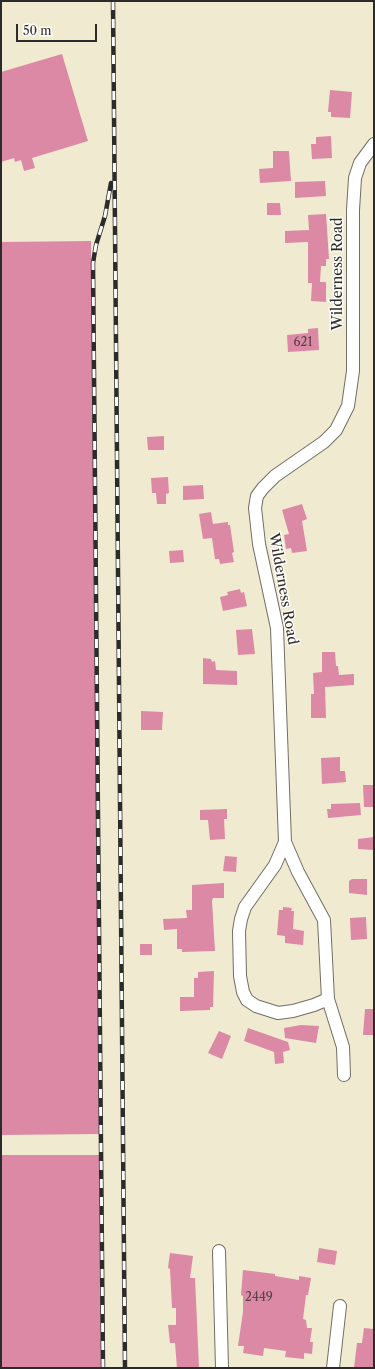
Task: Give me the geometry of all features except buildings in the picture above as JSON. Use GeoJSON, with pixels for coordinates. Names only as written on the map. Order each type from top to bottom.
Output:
{"type":"FeatureCollection","features":[{"type":"Feature","properties":{"kind":"street","name":"Wilderness Road"},"geometry":{"type":"LineString","coordinates":[[344,1074],[343,1048],[328,999],[327,955],[324,920],[298,872],[285,842],[277,628],[257,531],[255,502],[260,492],[276,476],[324,442],[336,430],[348,406],[352,378],[353,210],[355,178],[360,162],[374,144]]}},
{"type":"Feature","properties":{"kind":"street"},"geometry":{"type":"LineString","coordinates":[[285,842],[275,865],[245,907],[241,920],[239,931],[240,976],[243,992],[247,1000],[256,1006],[278,1012],[300,1009],[328,999]]}},
{"type":"Feature","properties":{"kind":"street"},"geometry":{"type":"LineString","coordinates":[[219,1251],[222,1368]]}},
{"type":"Feature","properties":{"kind":"street"},"geometry":{"type":"LineString","coordinates":[[333,1368],[340,1306]]}},
{"type":"Feature","properties":{"kind":"railway"},"geometry":{"type":"LineString","coordinates":[[113,1],[125,1368]]}},
{"type":"Feature","properties":{"kind":"railway"},"geometry":{"type":"LineString","coordinates":[[103,1368],[93,263],[96,245],[105,216],[111,183]]}}]}
